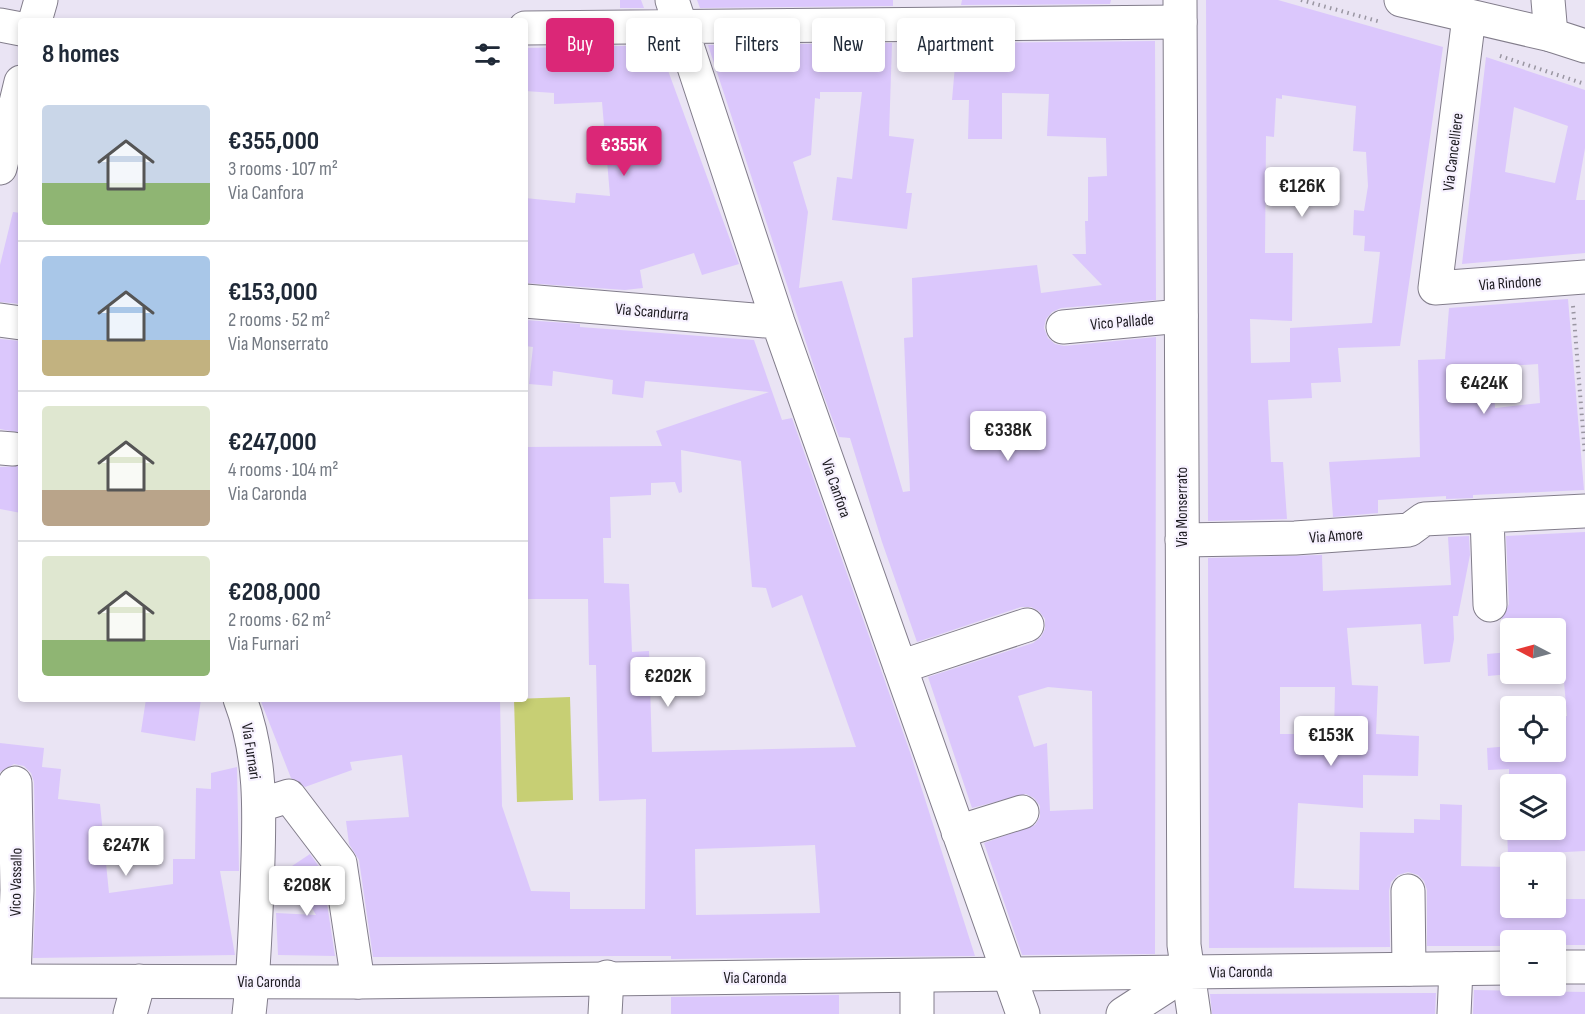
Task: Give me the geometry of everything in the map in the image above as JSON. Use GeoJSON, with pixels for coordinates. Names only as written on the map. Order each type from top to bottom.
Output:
{"type":"FeatureCollection","features":[{"type":"Feature","properties":{"kind":"street"},"geometry":{"type":"LineString","coordinates":[[37,18],[41,0]]}},
{"type":"Feature","properties":{"kind":"street"},"geometry":{"type":"LineString","coordinates":[[1401,0],[1551,35],[1585,46]]}},
{"type":"Feature","properties":{"kind":"street"},"geometry":{"type":"LineString","coordinates":[[1548,0],[1551,35]]}},
{"type":"Feature","properties":{"kind":"street"},"geometry":{"type":"LineString","coordinates":[[528,28],[676,13],[1180,11]]}},
{"type":"Feature","properties":{"kind":"street","name":"Via Monserrato"},"geometry":{"type":"LineString","coordinates":[[1180,11],[1184,945],[1194,1014]]}},
{"type":"Feature","properties":{"kind":"street","name":"Via Canfora"},"geometry":{"type":"LineString","coordinates":[[676,13],[778,322],[1023,1014]]}},
{"type":"Feature","properties":{"kind":"street","name":"Via Cancelliere"},"geometry":{"type":"LineString","coordinates":[[1435,288],[1469,16]]}},
{"type":"Feature","properties":{"kind":"street"},"geometry":{"type":"LineString","coordinates":[[0,25],[18,28]]}},
{"type":"Feature","properties":{"kind":"street"},"geometry":{"type":"LineString","coordinates":[[1551,35],[1585,32]]}},
{"type":"Feature","properties":{"kind":"street"},"geometry":{"type":"LineString","coordinates":[[0,168],[18,94]]}},
{"type":"Feature","properties":{"kind":"street","name":"Via Rindone"},"geometry":{"type":"LineString","coordinates":[[1435,288],[1585,277]]}},
{"type":"Feature","properties":{"kind":"street","name":"Via Scandurra"},"geometry":{"type":"LineString","coordinates":[[528,301],[778,322]]}},
{"type":"Feature","properties":{"kind":"street","name":"Vico Pallade"},"geometry":{"type":"LineString","coordinates":[[1063,327],[1181,316]]}},
{"type":"Feature","properties":{"kind":"street"},"geometry":{"type":"LineString","coordinates":[[0,320],[18,323]]}},
{"type":"Feature","properties":{"kind":"street","name":"Via Amore"},"geometry":{"type":"LineString","coordinates":[[1182,540],[1295,538],[1409,530],[1424,519],[1585,511]]}},
{"type":"Feature","properties":{"kind":"street"},"geometry":{"type":"LineString","coordinates":[[1487,516],[1490,605]]}},
{"type":"Feature","properties":{"kind":"street"},"geometry":{"type":"LineString","coordinates":[[900,667],[1027,625]]}},
{"type":"Feature","properties":{"kind":"street","name":"Via Furnari"},"geometry":{"type":"LineString","coordinates":[[241,702],[252,731],[260,805],[253,981],[249,1014]]}},
{"type":"Feature","properties":{"kind":"street","name":"Vico Vassallo"},"geometry":{"type":"LineString","coordinates":[[7,980],[17,890],[15,783]]}},
{"type":"Feature","properties":{"kind":"street","name":"Via Furnari"},"geometry":{"type":"LineString","coordinates":[[260,805],[289,796],[340,863],[358,982]]}},
{"type":"Feature","properties":{"kind":"street"},"geometry":{"type":"LineString","coordinates":[[958,832],[1022,812]]}},
{"type":"Feature","properties":{"kind":"street"},"geometry":{"type":"LineString","coordinates":[[1408,891],[1409,969]]}},
{"type":"Feature","properties":{"kind":"street"},"geometry":{"type":"LineString","coordinates":[[1566,967],[1585,967]]}},
{"type":"Feature","properties":{"kind":"street","name":"Via Caronda"},"geometry":{"type":"LineString","coordinates":[[7,980],[358,982],[607,977],[916,976],[1500,968]]}},
{"type":"Feature","properties":{"kind":"street"},"geometry":{"type":"LineString","coordinates":[[1454,1014],[1456,969]]}},
{"type":"Feature","properties":{"kind":"street"},"geometry":{"type":"LineString","coordinates":[[1123,1014],[1188,972]]}},
{"type":"Feature","properties":{"kind":"street"},"geometry":{"type":"LineString","coordinates":[[916,976],[917,1014]]}},
{"type":"Feature","properties":{"kind":"street"},"geometry":{"type":"LineString","coordinates":[[605,1014],[607,977]]}},
{"type":"Feature","properties":{"kind":"street"},"geometry":{"type":"LineString","coordinates":[[130,1014],[139,981]]}},
{"type":"Feature","properties":{"kind":"path"},"geometry":{"type":"LineString","coordinates":[[1494,54],[1585,84]]}},
{"type":"Feature","properties":{"kind":"green space"},"geometry":{"type":"Polygon","coordinates":[[[570,697],[573,800],[517,802],[514,702],[528,702],[528,698],[570,697]]]}},
{"type":"Feature","properties":{"kind":"building"},"geometry":{"type":"Polygon","coordinates":[[[620,0],[641,0],[644,8],[620,8],[620,0]]]}},
{"type":"Feature","properties":{"kind":"building"},"geometry":{"type":"Polygon","coordinates":[[[697,0],[893,0],[893,6],[700,8],[697,0]]]}},
{"type":"Feature","properties":{"kind":"building"},"geometry":{"type":"Polygon","coordinates":[[[962,0],[1111,0],[1110,4],[961,5],[962,0]]]}},
{"type":"Feature","properties":{"kind":"building"},"geometry":{"type":"Polygon","coordinates":[[[1206,0],[1278,0],[1443,47],[1400,346],[1338,348],[1341,382],[1311,383],[1312,398],[1268,400],[1271,462],[1283,462],[1287,519],[1208,521],[1206,0]],[[1282,95],[1282,99],[1276,98],[1274,137],[1266,136],[1265,253],[1293,253],[1292,321],[1250,319],[1251,363],[1290,362],[1290,328],[1372,323],[1380,252],[1364,251],[1365,236],[1353,235],[1354,210],[1364,211],[1368,186],[1366,152],[1353,151],[1356,106],[1282,95]]]}},
{"type":"Feature","properties":{"kind":"building"},"geometry":{"type":"Polygon","coordinates":[[[1155,41],[1156,300],[1061,308],[1052,312],[1046,319],[1044,328],[1048,338],[1055,344],[1064,346],[1156,337],[1155,954],[1022,955],[984,843],[1035,825],[1040,817],[1040,806],[1034,798],[1026,794],[972,808],[928,677],[1033,643],[1041,637],[1045,629],[1045,619],[1039,611],[1031,607],[1021,607],[917,642],[882,542],[850,438],[839,437],[822,391],[717,72],[800,72],[800,44],[812,44],[812,72],[885,72],[885,43],[892,43],[889,136],[914,139],[906,193],[912,193],[907,229],[832,220],[837,177],[852,179],[862,92],[820,92],[820,99],[815,98],[811,155],[793,162],[808,212],[799,288],[842,281],[903,492],[910,491],[904,338],[913,337],[912,278],[1037,265],[1041,293],[1102,285],[1072,254],[1086,254],[1085,221],[1088,221],[1088,177],[1107,176],[1106,138],[1047,136],[1049,94],[1002,93],[1002,139],[968,139],[969,100],[952,100],[954,72],[1015,72],[1015,42],[1155,41]],[[1048,687],[1018,696],[1034,747],[1047,743],[1050,811],[1093,809],[1092,691],[1048,687]]]}},
{"type":"Feature","properties":{"kind":"building"},"geometry":{"type":"Polygon","coordinates":[[[708,45],[714,45],[714,63],[708,45]]]}},
{"type":"Feature","properties":{"kind":"building"},"geometry":{"type":"Polygon","coordinates":[[[614,46],[626,46],[626,72],[669,72],[739,264],[702,275],[694,253],[640,270],[643,288],[625,290],[528,283],[528,198],[575,203],[576,193],[610,196],[602,102],[554,104],[554,93],[528,91],[528,48],[546,48],[546,72],[614,72],[614,46]]]}},
{"type":"Feature","properties":{"kind":"building"},"geometry":{"type":"Polygon","coordinates":[[[1486,57],[1585,90],[1585,148],[1576,200],[1585,200],[1585,253],[1462,264],[1486,57]],[[1514,107],[1505,172],[1555,183],[1568,126],[1514,107]]]}},
{"type":"Feature","properties":{"kind":"building"},"geometry":{"type":"Polygon","coordinates":[[[13,212],[18,213],[18,304],[0,302],[0,265],[13,212]]]}},
{"type":"Feature","properties":{"kind":"building"},"geometry":{"type":"Polygon","coordinates":[[[1568,299],[1584,490],[1473,495],[1473,498],[1446,499],[1446,496],[1378,500],[1378,513],[1333,517],[1329,462],[1420,457],[1418,360],[1445,359],[1449,308],[1568,299]],[[1538,364],[1493,367],[1495,408],[1540,403],[1538,364]]]}},
{"type":"Feature","properties":{"kind":"building"},"geometry":{"type":"Polygon","coordinates":[[[528,320],[580,324],[580,327],[754,340],[782,420],[792,418],[910,752],[975,956],[671,959],[671,956],[373,957],[359,860],[349,844],[346,821],[409,817],[402,755],[350,762],[352,770],[305,787],[291,778],[261,702],[500,702],[502,806],[531,891],[570,892],[570,909],[645,909],[646,799],[599,801],[596,665],[589,665],[588,599],[528,599],[528,447],[662,446],[656,431],[769,392],[645,381],[643,398],[612,394],[613,380],[553,371],[552,386],[529,384],[533,347],[528,346],[528,320]],[[681,450],[682,492],[679,493],[675,482],[651,483],[651,495],[610,497],[611,538],[603,538],[604,583],[629,584],[632,652],[649,651],[652,752],[856,747],[802,595],[772,608],[766,588],[752,587],[741,461],[681,450]],[[815,845],[695,849],[696,915],[820,913],[815,845]]]}},
{"type":"Feature","properties":{"kind":"building"},"geometry":{"type":"Polygon","coordinates":[[[0,339],[18,341],[18,432],[0,429],[0,339]]]}},
{"type":"Feature","properties":{"kind":"building"},"geometry":{"type":"Polygon","coordinates":[[[18,466],[18,512],[0,509],[0,467],[18,466]]]}},
{"type":"Feature","properties":{"kind":"building"},"geometry":{"type":"Polygon","coordinates":[[[1585,532],[1585,851],[1508,852],[1507,840],[1566,840],[1566,774],[1509,774],[1509,769],[1488,770],[1487,748],[1500,747],[1500,762],[1566,762],[1567,716],[1564,684],[1566,618],[1502,618],[1509,604],[1506,536],[1585,532]]]}},
{"type":"Feature","properties":{"kind":"building"},"geometry":{"type":"Polygon","coordinates":[[[1469,536],[1470,555],[1458,616],[1453,616],[1454,639],[1450,662],[1424,664],[1421,624],[1347,628],[1352,685],[1378,686],[1376,734],[1419,736],[1418,776],[1363,775],[1363,808],[1298,803],[1294,888],[1359,890],[1360,832],[1414,833],[1414,819],[1440,820],[1440,804],[1462,805],[1461,866],[1500,867],[1500,918],[1566,918],[1566,899],[1585,899],[1585,945],[1566,945],[1566,930],[1500,930],[1500,946],[1427,946],[1427,890],[1424,881],[1418,875],[1408,872],[1398,875],[1391,882],[1389,891],[1390,947],[1209,948],[1208,558],[1322,555],[1323,591],[1451,585],[1448,537],[1469,536]],[[1280,687],[1280,734],[1334,734],[1335,687],[1280,687]]]}},
{"type":"Feature","properties":{"kind":"building"},"geometry":{"type":"Polygon","coordinates":[[[1500,653],[1500,675],[1488,676],[1487,654],[1500,653]]]}},
{"type":"Feature","properties":{"kind":"building"},"geometry":{"type":"Polygon","coordinates":[[[146,702],[201,702],[195,741],[141,732],[146,702]]]}},
{"type":"Feature","properties":{"kind":"building"},"geometry":{"type":"Polygon","coordinates":[[[0,743],[44,748],[42,767],[61,769],[58,799],[100,804],[109,893],[173,884],[173,859],[195,859],[196,788],[211,789],[211,773],[237,767],[239,871],[220,871],[235,955],[33,958],[36,891],[34,782],[31,773],[24,766],[14,764],[0,772],[0,743]]]}},
{"type":"Feature","properties":{"kind":"building"},"geometry":{"type":"Polygon","coordinates":[[[310,854],[322,871],[335,956],[278,955],[276,913],[316,915],[289,868],[310,854]]]}},
{"type":"Feature","properties":{"kind":"building"},"geometry":{"type":"Polygon","coordinates":[[[1474,990],[1500,990],[1500,996],[1566,996],[1566,992],[1585,992],[1585,1014],[1473,1014],[1474,990]]]}},
{"type":"Feature","properties":{"kind":"building"},"geometry":{"type":"Polygon","coordinates":[[[1436,993],[1435,1014],[1212,1014],[1210,994],[1436,993]]]}},
{"type":"Feature","properties":{"kind":"building"},"geometry":{"type":"Polygon","coordinates":[[[839,995],[839,1014],[671,1014],[671,997],[839,995]]]}}]}
